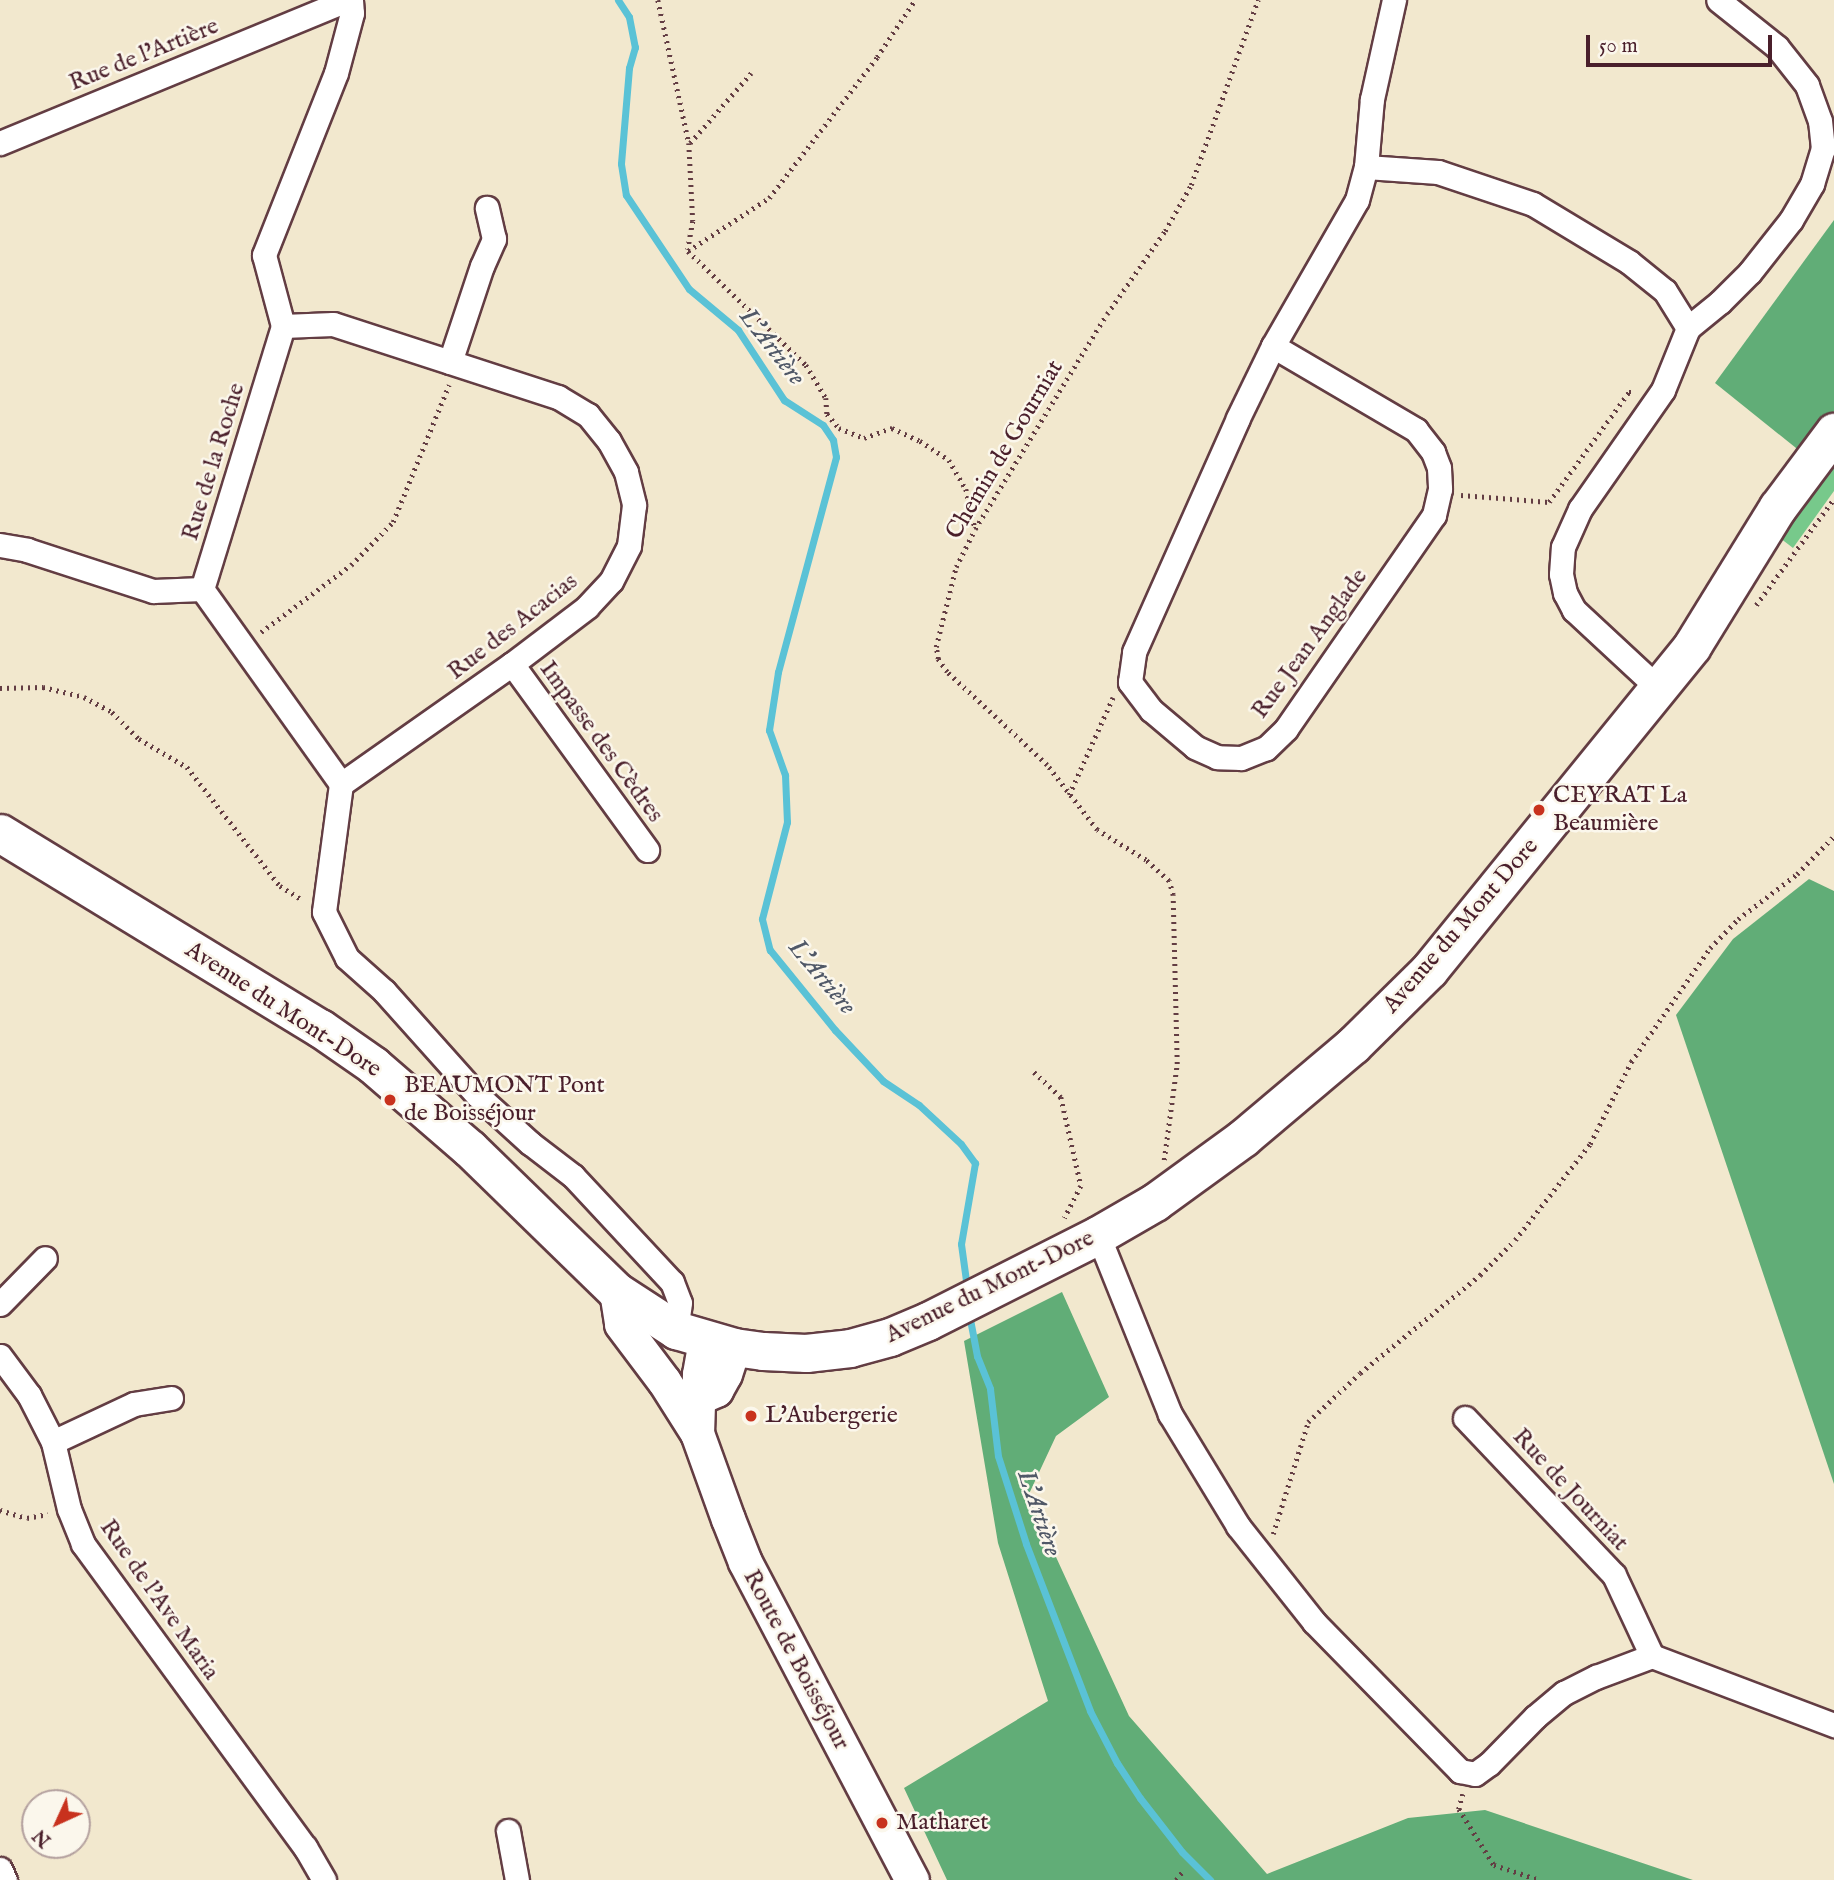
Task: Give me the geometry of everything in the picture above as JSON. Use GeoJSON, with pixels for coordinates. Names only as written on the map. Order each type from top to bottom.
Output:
{"type":"FeatureCollection","features":[{"type":"Feature","properties":{"kind":"main road","name":"Avenue du Mont Dore"},"geometry":{"type":"LineString","coordinates":[[1173,1191],[1300,1092],[1393,1008],[1429,970],[1692,646],[1778,507],[1834,432]]}},
{"type":"Feature","properties":{"kind":"main road","name":"Avenue du Mont-Dore"},"geometry":{"type":"LineString","coordinates":[[0,833],[320,1028],[373,1065],[470,1149],[616,1291],[705,1339],[806,1353],[850,1348],[890,1337],[1004,1284],[1098,1235],[1173,1191]]}},
{"type":"Feature","properties":{"kind":"street","name":"Rue de l'Artière"},"geometry":{"type":"LineString","coordinates":[[0,144],[349,0]]}},
{"type":"Feature","properties":{"kind":"street"},"geometry":{"type":"LineString","coordinates":[[283,326],[264,255],[336,73],[352,13],[349,0]]}},
{"type":"Feature","properties":{"kind":"street"},"geometry":{"type":"LineString","coordinates":[[1130,682],[1139,640],[1273,346],[1357,200],[1366,167],[1372,99],[1394,0]]}},
{"type":"Feature","properties":{"kind":"street"},"geometry":{"type":"LineString","coordinates":[[1658,688],[1574,610],[1565,593],[1561,574],[1563,547],[1580,509],[1663,390],[1688,328],[1720,303],[1750,272],[1791,220],[1812,184],[1823,149],[1820,121],[1807,85],[1777,47],[1718,0]]}},
{"type":"Feature","properties":{"kind":"street"},"geometry":{"type":"LineString","coordinates":[[1366,167],[1438,172],[1533,204],[1639,269],[1665,291],[1688,328]]}},
{"type":"Feature","properties":{"kind":"street"},"geometry":{"type":"LineString","coordinates":[[453,363],[482,266],[494,239],[487,208]]}},
{"type":"Feature","properties":{"kind":"street","name":"Rue des Acacias"},"geometry":{"type":"LineString","coordinates":[[283,326],[333,324],[558,397],[588,415],[609,441],[626,472],[634,505],[629,546],[611,581],[587,607],[512,664],[341,785]]}},
{"type":"Feature","properties":{"kind":"street","name":"Rue de la Roche"},"geometry":{"type":"LineString","coordinates":[[202,589],[283,326]]}},
{"type":"Feature","properties":{"kind":"street","name":"Rue Jean Anglade"},"geometry":{"type":"LineString","coordinates":[[1130,682],[1151,710],[1195,747],[1217,757],[1241,758],[1266,748],[1286,729],[1434,514],[1440,489],[1439,468],[1433,452],[1416,430],[1273,346]]}},
{"type":"Feature","properties":{"kind":"street"},"geometry":{"type":"LineString","coordinates":[[0,545],[27,550],[153,591],[202,589],[341,785],[324,912],[348,958],[384,991],[477,1095],[530,1143],[573,1176],[672,1282],[680,1303],[705,1339],[664,1381]]}},
{"type":"Feature","properties":{"kind":"street","name":"Impasse des Cèdres"},"geometry":{"type":"LineString","coordinates":[[512,664],[647,850]]}},
{"type":"Feature","properties":{"kind":"street"},"geometry":{"type":"LineString","coordinates":[[1098,1235],[1170,1414],[1238,1526],[1314,1622],[1384,1697],[1460,1770],[1475,1774],[1489,1764],[1535,1717],[1564,1693],[1596,1677],[1651,1656],[1834,1725]]}},
{"type":"Feature","properties":{"kind":"street"},"geometry":{"type":"LineString","coordinates":[[0,1304],[46,1258]]}},
{"type":"Feature","properties":{"kind":"street","name":"Route de Boisséjour"},"geometry":{"type":"LineString","coordinates":[[616,1291],[621,1324],[664,1381],[697,1433],[745,1562],[912,1880]]}},
{"type":"Feature","properties":{"kind":"street","name":"Route de Boisséjour"},"geometry":{"type":"LineString","coordinates":[[697,1433],[698,1398],[716,1390],[726,1374],[705,1339]]}},
{"type":"Feature","properties":{"kind":"street","name":"Rue de l'Ave Maria"},"geometry":{"type":"LineString","coordinates":[[0,1356],[29,1395],[53,1442],[69,1509],[83,1544],[305,1847],[324,1880]]}},
{"type":"Feature","properties":{"kind":"street"},"geometry":{"type":"LineString","coordinates":[[53,1442],[134,1404],[171,1398]]}},
{"type":"Feature","properties":{"kind":"street","name":"Rue de Journiat"},"geometry":{"type":"LineString","coordinates":[[1465,1418],[1614,1575],[1651,1656]]}},
{"type":"Feature","properties":{"kind":"street"},"geometry":{"type":"LineString","coordinates":[[508,1830],[517,1880]]}},
{"type":"Feature","properties":{"kind":"street"},"geometry":{"type":"LineString","coordinates":[[0,1868],[5,1880]]}},
{"type":"Feature","properties":{"kind":"path"},"geometry":{"type":"LineString","coordinates":[[658,0],[690,143],[693,221],[688,251]]}},
{"type":"Feature","properties":{"kind":"path"},"geometry":{"type":"LineString","coordinates":[[688,251],[769,198],[877,57],[915,0]]}},
{"type":"Feature","properties":{"kind":"path","name":"Chemin de Gourniat"},"geometry":{"type":"LineString","coordinates":[[1173,1191],[1163,1163],[1177,1064],[1173,895],[1162,872],[1097,830],[1047,765],[947,672],[938,659],[936,647],[956,567],[975,529],[1107,314],[1165,231],[1191,186],[1258,0]]}},
{"type":"Feature","properties":{"kind":"path"},"geometry":{"type":"LineString","coordinates":[[690,143],[751,73]]}},
{"type":"Feature","properties":{"kind":"path"},"geometry":{"type":"LineString","coordinates":[[688,251],[806,365],[826,398],[827,414],[839,428],[864,438],[891,428],[920,441],[948,460],[967,489],[975,529]]}},
{"type":"Feature","properties":{"kind":"path"},"geometry":{"type":"LineString","coordinates":[[244,645],[351,565],[393,522],[425,449],[453,363]]}},
{"type":"Feature","properties":{"kind":"path"},"geometry":{"type":"LineString","coordinates":[[1440,489],[1455,495],[1549,502],[1629,392],[1663,390]]}},
{"type":"Feature","properties":{"kind":"path"},"geometry":{"type":"LineString","coordinates":[[1750,612],[1834,499]]}},
{"type":"Feature","properties":{"kind":"path"},"geometry":{"type":"LineString","coordinates":[[1069,795],[1113,697],[1130,682]]}},
{"type":"Feature","properties":{"kind":"path"},"geometry":{"type":"LineString","coordinates":[[0,688],[43,687],[84,697],[112,712],[139,739],[187,767],[280,886],[324,912]]}},
{"type":"Feature","properties":{"kind":"path"},"geometry":{"type":"LineString","coordinates":[[1266,1562],[1283,1497],[1308,1422],[1360,1373],[1480,1275],[1515,1240],[1590,1144],[1631,1062],[1710,948],[1738,919],[1797,874],[1834,836]]}},
{"type":"Feature","properties":{"kind":"path"},"geometry":{"type":"LineString","coordinates":[[1034,1072],[1061,1097],[1080,1186],[1067,1212],[1052,1259]]}},
{"type":"Feature","properties":{"kind":"path"},"geometry":{"type":"LineString","coordinates":[[0,1510],[27,1518],[69,1509]]}},
{"type":"Feature","properties":{"kind":"path"},"geometry":{"type":"LineString","coordinates":[[1467,1772],[1459,1809],[1494,1865],[1540,1880]]}},
{"type":"Feature","properties":{"kind":"path"},"geometry":{"type":"LineString","coordinates":[[1176,1880],[1182,1872]]}},
{"type":"Feature","properties":{"kind":"green space"},"geometry":{"type":"Polygon","coordinates":[[[1834,220],[1834,411],[1801,452],[1715,383],[1834,220]]]}},
{"type":"Feature","properties":{"kind":"green space"},"geometry":{"type":"Polygon","coordinates":[[[1834,464],[1834,491],[1793,548],[1780,538],[1834,464]]]}},
{"type":"Feature","properties":{"kind":"green space"},"geometry":{"type":"Polygon","coordinates":[[[1809,879],[1834,891],[1834,1484],[1676,1015],[1733,939],[1809,879]]]}},
{"type":"Feature","properties":{"kind":"green space"},"geometry":{"type":"Polygon","coordinates":[[[1062,1292],[1109,1397],[1056,1436],[1028,1496],[1129,1716],[1267,1874],[1408,1818],[1485,1810],[1693,1880],[947,1880],[904,1788],[1048,1701],[998,1543],[964,1341],[1062,1292]]]}},
{"type":"Feature","properties":{"kind":"waterway","name":"L'Artière"},"geometry":{"type":"LineString","coordinates":[[618,0],[629,17],[635,47],[629,68],[621,164],[626,195],[689,289],[738,330],[784,400],[823,425],[833,440],[836,457],[778,672],[769,730],[785,775],[787,822],[762,919],[770,950],[835,1030],[883,1081],[919,1105],[961,1144],[975,1163],[961,1244],[967,1288]]}},
{"type":"Feature","properties":{"kind":"waterway","name":"L'Artière"},"geometry":{"type":"LineString","coordinates":[[969,1314],[977,1356],[990,1389],[998,1456],[1026,1544],[1090,1711],[1117,1763],[1140,1798],[1182,1852],[1210,1880]]}},
{"type":"Feature","properties":{"kind":"place","name":"CEYRAT La Beaumière"},"geometry":{"type":"Point","coordinates":[1539,810]}},
{"type":"Feature","properties":{"kind":"place","name":"BEAUMONT Pont de Boisséjour"},"geometry":{"type":"Point","coordinates":[390,1100]}},
{"type":"Feature","properties":{"kind":"place","name":"L'Aubergerie"},"geometry":{"type":"Point","coordinates":[751,1416]}},
{"type":"Feature","properties":{"kind":"place","name":"Matharet"},"geometry":{"type":"Point","coordinates":[882,1823]}}]}
